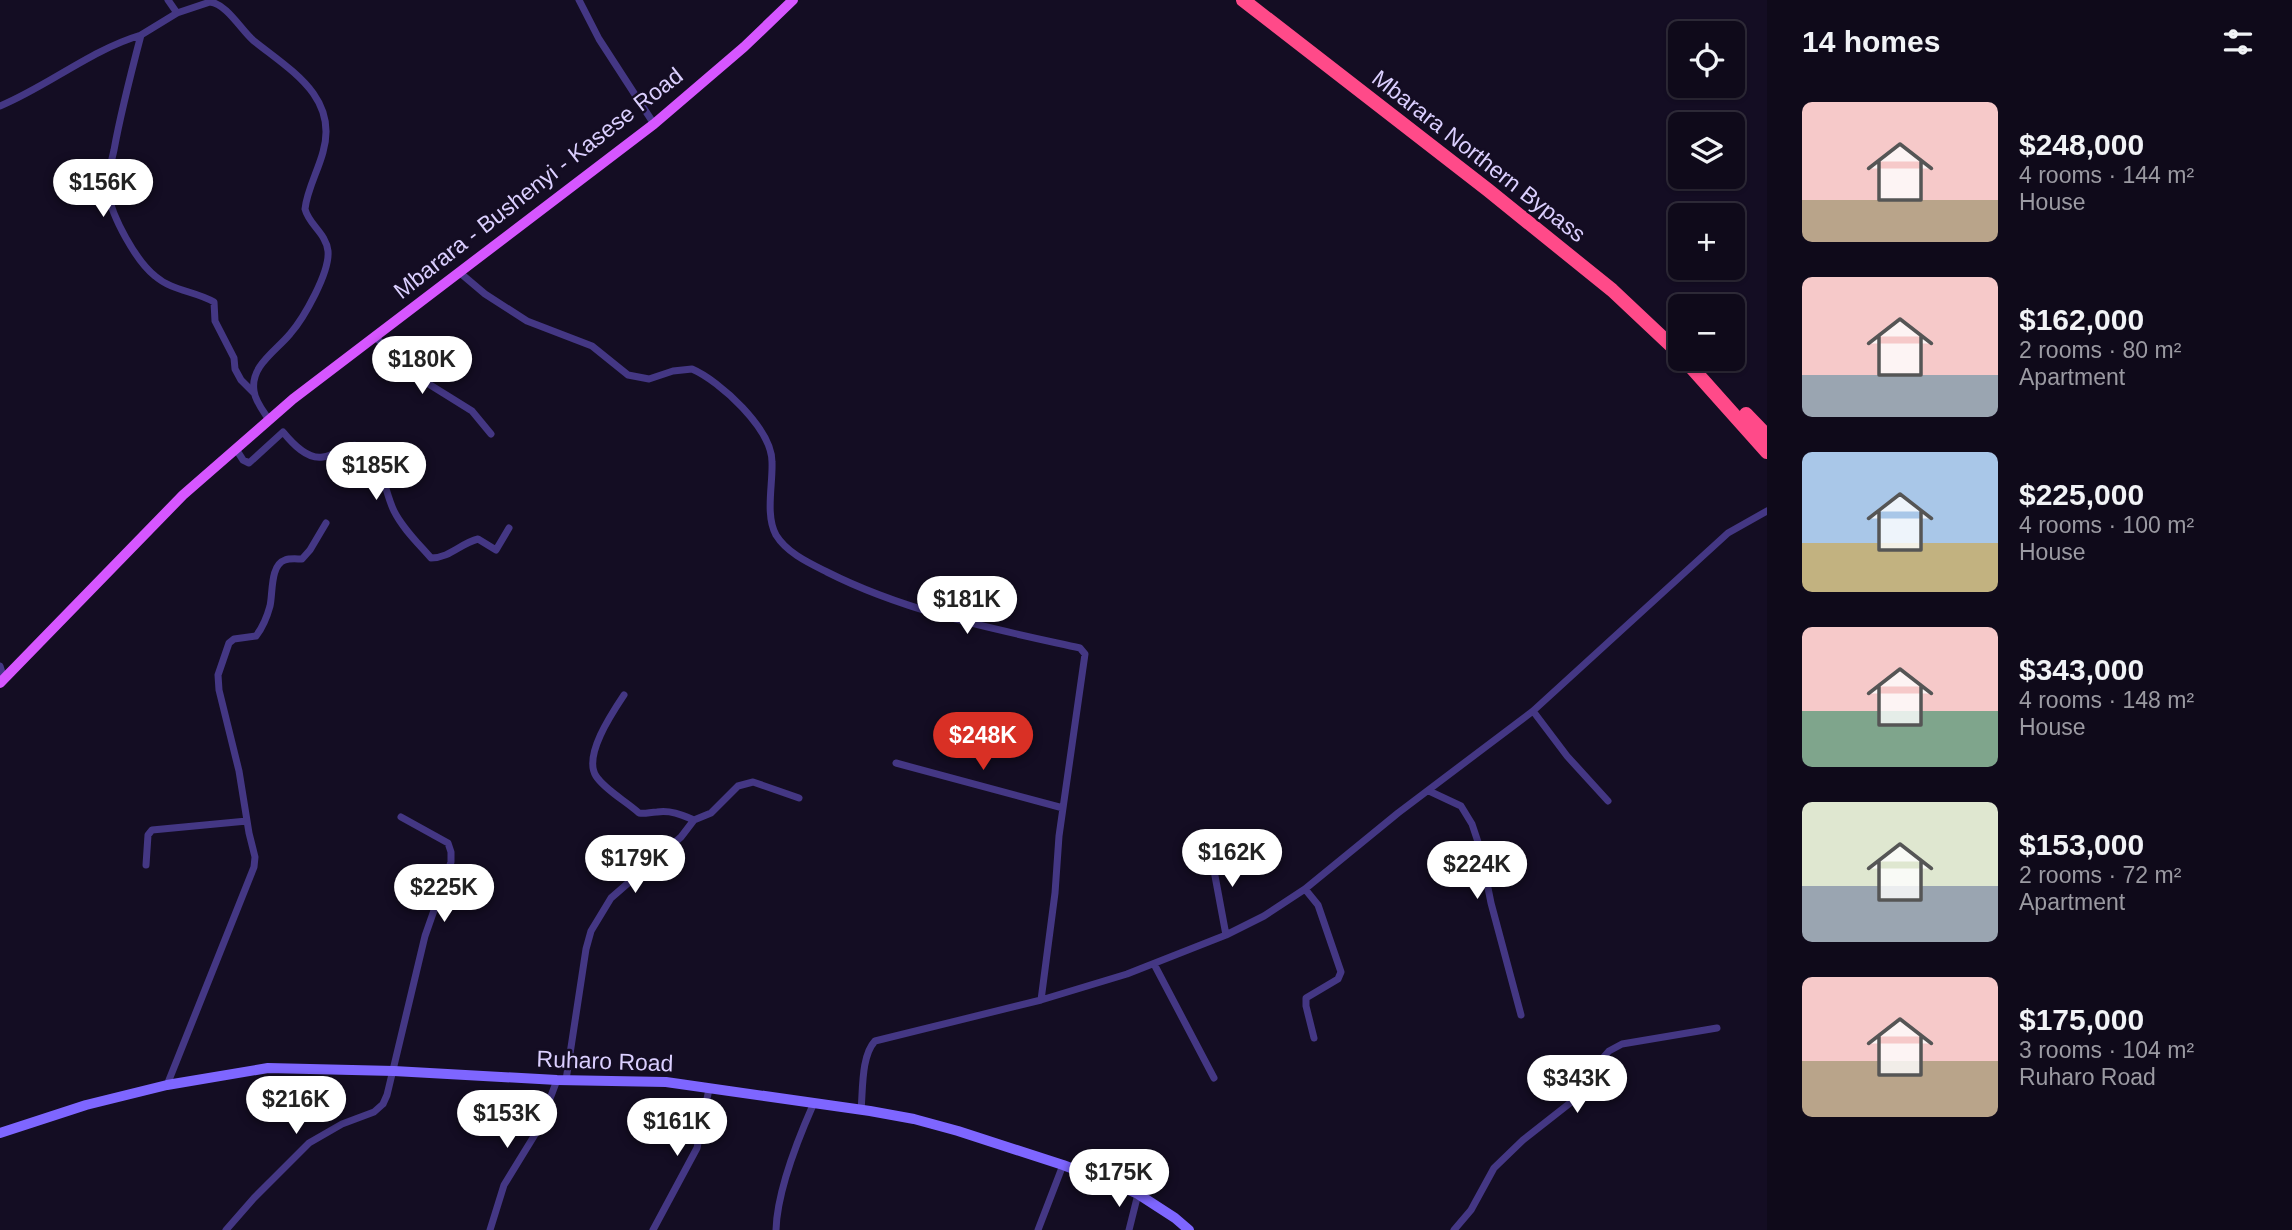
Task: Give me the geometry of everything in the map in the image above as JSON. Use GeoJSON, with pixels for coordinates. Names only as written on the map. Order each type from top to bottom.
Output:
{"type":"FeatureCollection","features":[{"type":"Feature","properties":{"kind":"highway","name":"Mbarara Northern Bypass"},"geometry":{"type":"LineString","coordinates":[[1243,0],[1488,190],[1612,290],[1668,343]]}},
{"type":"Feature","properties":{"kind":"highway"},"geometry":{"type":"LineString","coordinates":[[1254,0],[1457,157],[1668,330]]}},
{"type":"Feature","properties":{"kind":"highway"},"geometry":{"type":"LineString","coordinates":[[1695,371],[1767,452]]}},
{"type":"Feature","properties":{"kind":"highway"},"geometry":{"type":"LineString","coordinates":[[1706,371],[1767,436]]}},
{"type":"Feature","properties":{"kind":"main road","name":"Mbarara - Bushenyi - Kasese Road"},"geometry":{"type":"LineString","coordinates":[[2,681],[183,495],[269,420],[374,336],[654,124],[744,47],[793,0]]}},
{"type":"Feature","properties":{"kind":"street"},"geometry":{"type":"LineString","coordinates":[[168,0],[177,13]]}},
{"type":"Feature","properties":{"kind":"street"},"geometry":{"type":"LineString","coordinates":[[579,0],[599,39],[654,124]]}},
{"type":"Feature","properties":{"kind":"street"},"geometry":{"type":"LineString","coordinates":[[0,107],[119,42],[141,35],[177,13],[210,2],[220,6],[243,32],[299,75],[314,94],[327,127],[326,140],[305,209],[306,216],[325,238],[328,253],[326,267],[309,305],[292,332],[263,361],[256,374],[254,393]]}},
{"type":"Feature","properties":{"kind":"street"},"geometry":{"type":"LineString","coordinates":[[141,35],[110,171],[108,191],[111,204],[128,241],[143,264],[155,276],[168,285],[214,302],[215,321],[234,358],[235,369],[241,380],[254,393],[269,420]]}},
{"type":"Feature","properties":{"kind":"street"},"geometry":{"type":"LineString","coordinates":[[459,272],[485,294],[527,321],[592,346],[628,375],[649,379],[673,371],[692,369],[735,400],[754,419],[766,437],[772,458],[771,499],[776,535],[804,561],[873,594],[955,620],[1083,650],[1086,659],[1063,808],[1041,1000]]}},
{"type":"Feature","properties":{"kind":"street"},"geometry":{"type":"LineString","coordinates":[[374,336],[419,378],[472,411],[491,435]]}},
{"type":"Feature","properties":{"kind":"street"},"geometry":{"type":"LineString","coordinates":[[236,449],[243,460],[249,463],[283,432],[297,446],[312,456],[322,458],[354,445],[363,447],[376,461],[395,512],[431,558],[442,557],[478,539],[496,550],[509,528]]}},
{"type":"Feature","properties":{"kind":"street"},"geometry":{"type":"LineString","coordinates":[[861,1110],[869,1048],[875,1041],[1041,1000],[1154,964],[1226,935],[1264,916],[1305,889],[1533,711],[1728,533],[1767,511]]}},
{"type":"Feature","properties":{"kind":"street"},"geometry":{"type":"LineString","coordinates":[[167,1085],[256,858],[218,675],[229,643],[234,639],[256,636],[262,628],[270,608],[273,579],[279,565],[285,560],[302,558],[326,523]]}},
{"type":"Feature","properties":{"kind":"street"},"geometry":{"type":"LineString","coordinates":[[0,666],[2,681]]}},
{"type":"Feature","properties":{"kind":"street"},"geometry":{"type":"LineString","coordinates":[[624,695],[597,743],[592,765],[596,775],[639,813],[673,812],[694,820]]}},
{"type":"Feature","properties":{"kind":"street"},"geometry":{"type":"LineString","coordinates":[[1533,711],[1567,756],[1608,800]]}},
{"type":"Feature","properties":{"kind":"street"},"geometry":{"type":"LineString","coordinates":[[896,763],[1063,808]]}},
{"type":"Feature","properties":{"kind":"street"},"geometry":{"type":"LineString","coordinates":[[490,1230],[504,1185],[539,1128],[561,1080],[591,931],[611,898],[681,837],[694,820],[711,813],[745,782],[753,782],[799,799]]}},
{"type":"Feature","properties":{"kind":"street"},"geometry":{"type":"LineString","coordinates":[[1429,791],[1461,806],[1472,824],[1521,1014]]}},
{"type":"Feature","properties":{"kind":"street"},"geometry":{"type":"LineString","coordinates":[[226,1230],[309,1143],[342,1124],[379,1109],[387,1095],[425,936],[447,874],[451,852],[448,843],[401,817]]}},
{"type":"Feature","properties":{"kind":"street"},"geometry":{"type":"LineString","coordinates":[[146,865],[149,835],[152,830],[247,821]]}},
{"type":"Feature","properties":{"kind":"street"},"geometry":{"type":"LineString","coordinates":[[1210,849],[1226,935]]}},
{"type":"Feature","properties":{"kind":"street"},"geometry":{"type":"LineString","coordinates":[[1305,889],[1318,905],[1341,972],[1339,978],[1306,998],[1314,1038]]}},
{"type":"Feature","properties":{"kind":"street"},"geometry":{"type":"LineString","coordinates":[[1154,964],[1214,1078]]}},
{"type":"Feature","properties":{"kind":"street"},"geometry":{"type":"LineString","coordinates":[[1454,1230],[1471,1210],[1494,1168],[1523,1140],[1580,1096],[1609,1051],[1622,1044],[1717,1028]]}},
{"type":"Feature","properties":{"kind":"street","name":"Ruharo Road"},"geometry":{"type":"LineString","coordinates":[[0,1133],[86,1105],[167,1085],[268,1068],[666,1082],[914,1119],[1063,1165],[1138,1194],[1189,1230]]}},
{"type":"Feature","properties":{"kind":"street"},"geometry":{"type":"LineString","coordinates":[[653,1230],[697,1148],[709,1089]]}},
{"type":"Feature","properties":{"kind":"street"},"geometry":{"type":"LineString","coordinates":[[776,1230],[793,1156],[813,1105]]}},
{"type":"Feature","properties":{"kind":"street"},"geometry":{"type":"LineString","coordinates":[[1038,1230],[1063,1165]]}},
{"type":"Feature","properties":{"kind":"street"},"geometry":{"type":"LineString","coordinates":[[1129,1230],[1138,1194]]}}]}
